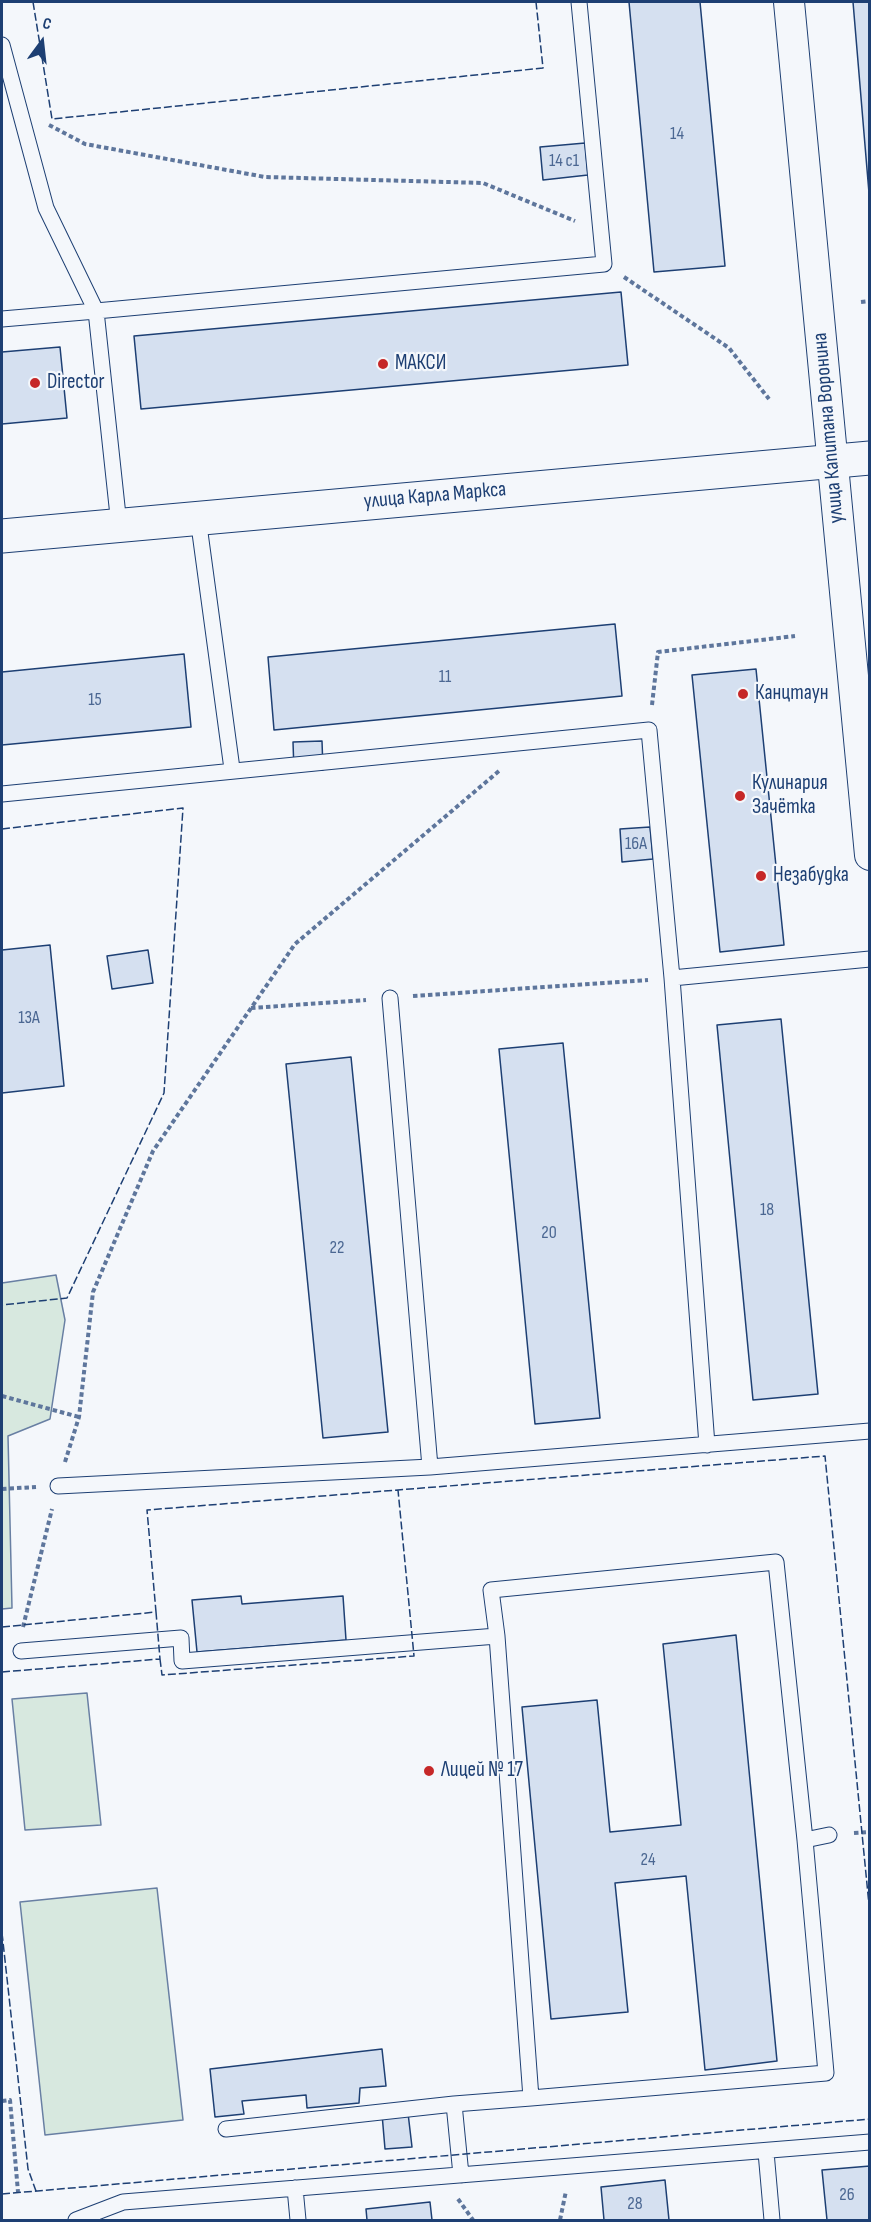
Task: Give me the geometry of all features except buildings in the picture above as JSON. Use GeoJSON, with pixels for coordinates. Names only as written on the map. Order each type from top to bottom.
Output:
{"type":"FeatureCollection","features":[{"type":"Feature","properties":{"kind":"street","name":"улица Капитана Воронина"},"geometry":{"type":"LineString","coordinates":[[789,2],[870,855]]}},
{"type":"Feature","properties":{"kind":"street","name":"улица Карла Маркса"},"geometry":{"type":"LineString","coordinates":[[2,536],[870,458]]}},
{"type":"Feature","properties":{"kind":"lane"},"geometry":{"type":"LineString","coordinates":[[2,319],[604,264],[579,2]]}},
{"type":"Feature","properties":{"kind":"lane"},"geometry":{"type":"LineString","coordinates":[[2,45],[46,208],[96,311],[119,525]]}},
{"type":"Feature","properties":{"kind":"lane"},"geometry":{"type":"LineString","coordinates":[[2,110],[18,109]]}},
{"type":"Feature","properties":{"kind":"lane"},"geometry":{"type":"LineString","coordinates":[[198,518],[232,769]]}},
{"type":"Feature","properties":{"kind":"lane"},"geometry":{"type":"LineString","coordinates":[[2,794],[232,769],[649,730],[672,978],[707,1445]]}},
{"type":"Feature","properties":{"kind":"lane"},"geometry":{"type":"LineString","coordinates":[[672,978],[870,959]]}},
{"type":"Feature","properties":{"kind":"lane"},"geometry":{"type":"LineString","coordinates":[[390,998],[430,1467]]}},
{"type":"Feature","properties":{"kind":"lane"},"geometry":{"type":"LineString","coordinates":[[58,1486],[430,1467],[870,1431]]}},
{"type":"Feature","properties":{"kind":"lane"},"geometry":{"type":"LineString","coordinates":[[226,2129],[454,2104],[531,2098],[826,2073],[776,1562],[491,1590],[497,1636],[531,2098]]}},
{"type":"Feature","properties":{"kind":"lane"},"geometry":{"type":"LineString","coordinates":[[21,1651],[181,1638],[182,1661],[497,1636]]}},
{"type":"Feature","properties":{"kind":"lane"},"geometry":{"type":"LineString","coordinates":[[805,1840],[829,1835]]}},
{"type":"Feature","properties":{"kind":"lane"},"geometry":{"type":"LineString","coordinates":[[454,2104],[461,2175]]}},
{"type":"Feature","properties":{"kind":"lane"},"geometry":{"type":"LineString","coordinates":[[76,2220],[123,2202],[870,2142]]}},
{"type":"Feature","properties":{"kind":"lane"},"geometry":{"type":"LineString","coordinates":[[766,2152],[772,2220]]}},
{"type":"Feature","properties":{"kind":"lane"},"geometry":{"type":"LineString","coordinates":[[295,2188],[298,2220]]}},
{"type":"Feature","properties":{"kind":"path"},"geometry":{"type":"LineString","coordinates":[[18,109],[85,144],[265,177],[483,183],[601,231]]}},
{"type":"Feature","properties":{"kind":"path"},"geometry":{"type":"LineString","coordinates":[[604,264],[729,348],[769,399]]}},
{"type":"Feature","properties":{"kind":"path"},"geometry":{"type":"LineString","coordinates":[[861,302],[870,301]]}},
{"type":"Feature","properties":{"kind":"path"},"geometry":{"type":"LineString","coordinates":[[649,730],[658,652],[795,636]]}},
{"type":"Feature","properties":{"kind":"path"},"geometry":{"type":"LineString","coordinates":[[23,1624],[58,1486],[79,1417],[93,1292],[153,1151],[295,944],[534,741]]}},
{"type":"Feature","properties":{"kind":"path"},"geometry":{"type":"LineString","coordinates":[[250,1008],[672,978]]}},
{"type":"Feature","properties":{"kind":"path"},"geometry":{"type":"LineString","coordinates":[[2,1396],[79,1417]]}},
{"type":"Feature","properties":{"kind":"path"},"geometry":{"type":"LineString","coordinates":[[2,1489],[58,1486]]}},
{"type":"Feature","properties":{"kind":"path"},"geometry":{"type":"LineString","coordinates":[[2,2101],[10,2100],[18,2192]]}},
{"type":"Feature","properties":{"kind":"shaded area"},"geometry":{"type":"Polygon","coordinates":[[[56,1275],[65,1320],[50,1419],[8,1436],[12,1608],[2,1609],[2,1283],[56,1275]]]}},
{"type":"Feature","properties":{"kind":"shaded area"},"geometry":{"type":"Polygon","coordinates":[[[87,1693],[101,1825],[25,1830],[12,1699],[87,1693]]]}},
{"type":"Feature","properties":{"kind":"shaded area"},"geometry":{"type":"Polygon","coordinates":[[[157,1888],[183,2120],[45,2135],[20,1902],[157,1888]]]}},
{"type":"Feature","properties":{"kind":"fence"},"geometry":{"type":"LineString","coordinates":[[33,2],[52,119],[543,68],[536,2]]}},
{"type":"Feature","properties":{"kind":"fence"},"geometry":{"type":"LineString","coordinates":[[2,829],[183,808],[164,1093],[67,1298],[2,1305]]}},
{"type":"Feature","properties":{"kind":"fence"},"geometry":{"type":"LineString","coordinates":[[2,1627],[156,1612],[147,1510],[825,1456],[870,1915]]}},
{"type":"Feature","properties":{"kind":"fence"},"geometry":{"type":"LineString","coordinates":[[160,1659],[162,1675],[414,1656],[398,1490]]}},
{"type":"Feature","properties":{"kind":"fence"},"geometry":{"type":"LineString","coordinates":[[2,1672],[160,1659],[156,1612]]}},
{"type":"Feature","properties":{"kind":"fence"},"geometry":{"type":"LineString","coordinates":[[2,1933],[28,2169],[36,2191]]}},
{"type":"Feature","properties":{"kind":"fence"},"geometry":{"type":"LineString","coordinates":[[2,2194],[870,2119]]}},
{"type":"Feature","properties":{"kind":"place","name":"МАКСИ"},"geometry":{"type":"Point","coordinates":[383,364]}},
{"type":"Feature","properties":{"kind":"place","name":"Director"},"geometry":{"type":"Point","coordinates":[35,383]}},
{"type":"Feature","properties":{"kind":"place","name":"Канцтаун"},"geometry":{"type":"Point","coordinates":[743,694]}},
{"type":"Feature","properties":{"kind":"place","name":"Кулинария Зачётка"},"geometry":{"type":"Point","coordinates":[740,796]}},
{"type":"Feature","properties":{"kind":"place","name":"Незабудка"},"geometry":{"type":"Point","coordinates":[761,876]}},
{"type":"Feature","properties":{"kind":"place","name":"Лицей № 17"},"geometry":{"type":"Point","coordinates":[429,1771]}}]}
